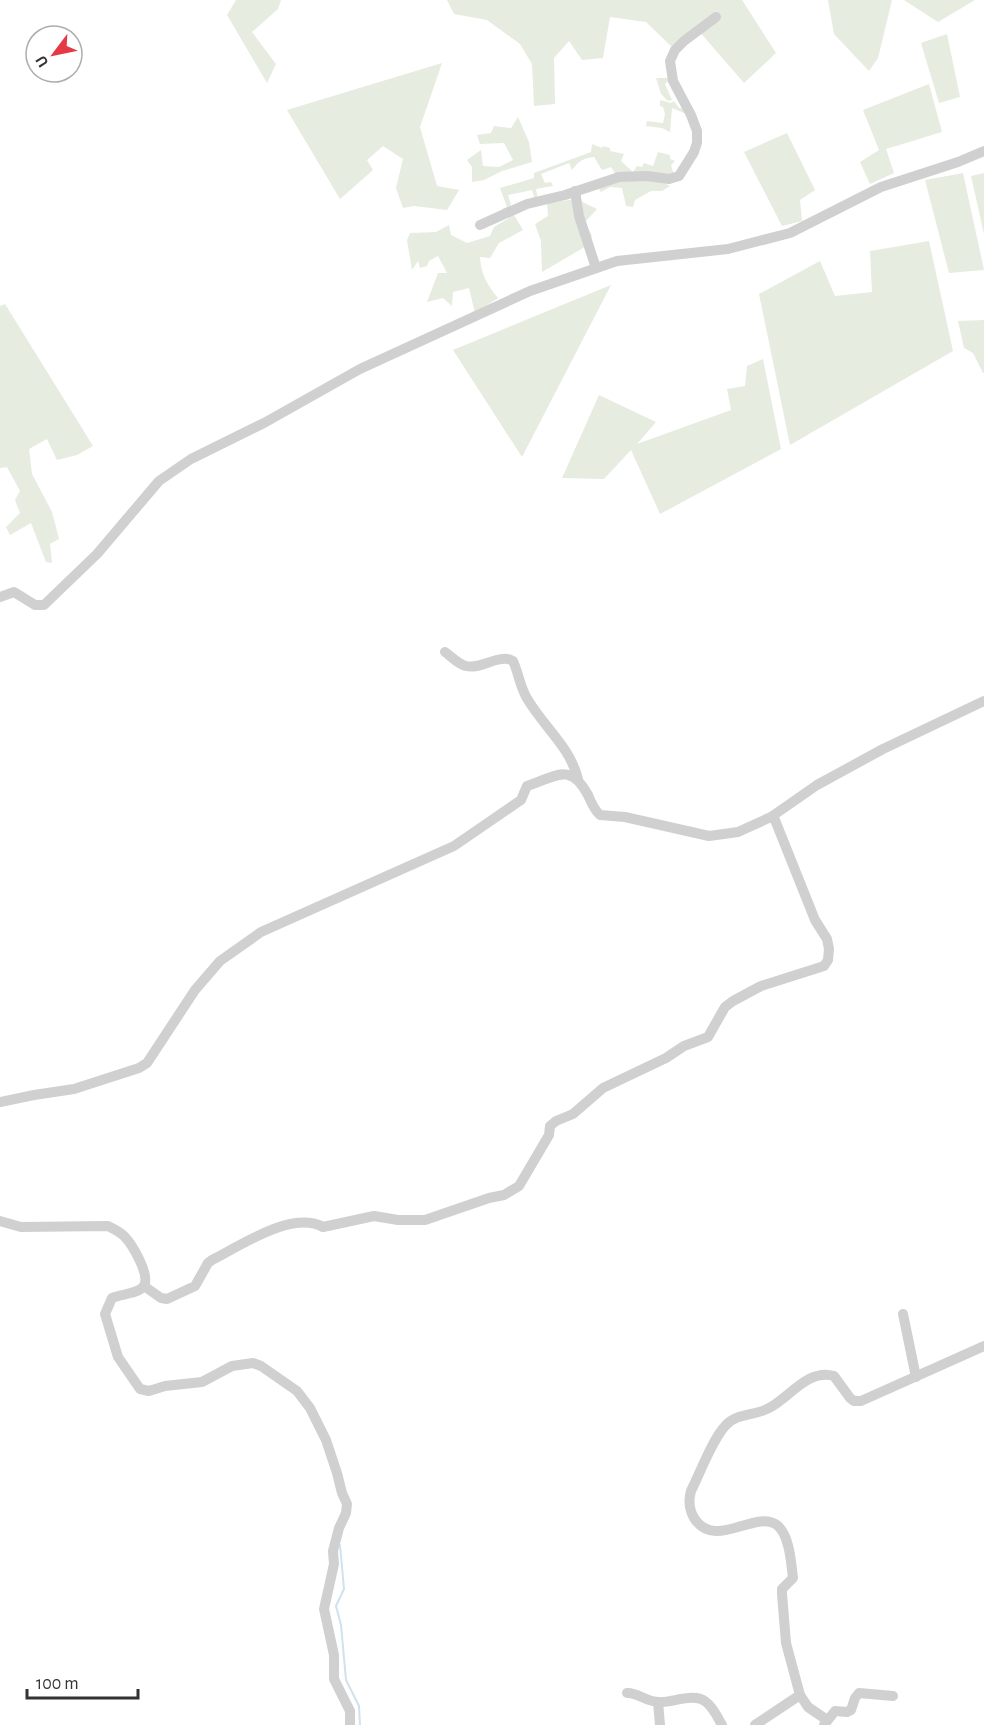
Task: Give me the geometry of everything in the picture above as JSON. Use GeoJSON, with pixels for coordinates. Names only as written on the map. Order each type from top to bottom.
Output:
{"type":"FeatureCollection","features":[{"type":"Feature","properties":{"kind":"street"},"geometry":{"type":"LineString","coordinates":[[480,225],[518,207],[619,177],[647,176],[674,179],[686,167],[697,142],[697,131],[673,81],[670,61],[675,50],[684,41],[716,16]]}},
{"type":"Feature","properties":{"kind":"street"},"geometry":{"type":"LineString","coordinates":[[0,597],[14,592],[35,604],[44,605],[97,554],[159,481],[191,459],[264,423],[367,365],[530,291],[627,259],[738,248],[790,233],[880,187],[958,162],[984,151]]}},
{"type":"Feature","properties":{"kind":"street"},"geometry":{"type":"LineString","coordinates":[[575,191],[579,216],[596,268]]}},
{"type":"Feature","properties":{"kind":"street"},"geometry":{"type":"LineString","coordinates":[[446,652],[457,661],[469,666],[507,658],[513,661],[523,692],[570,756],[578,779],[595,810],[603,816],[625,818],[703,835],[715,836],[738,832],[771,817],[817,785],[845,769],[984,701]]}},
{"type":"Feature","properties":{"kind":"street"},"geometry":{"type":"LineString","coordinates":[[0,1102],[74,1089],[139,1068],[147,1063],[195,990],[220,961],[261,932],[454,846],[521,800],[527,786],[565,774],[578,779]]}},
{"type":"Feature","properties":{"kind":"street"},"geometry":{"type":"LineString","coordinates":[[0,1221],[21,1227],[108,1226],[120,1232],[130,1243],[141,1262],[148,1288],[167,1299],[191,1288],[198,1282],[212,1260],[280,1226],[315,1222],[323,1227],[374,1216],[398,1220],[425,1220],[489,1198],[504,1196],[519,1186],[549,1135],[550,1126],[556,1120],[573,1114],[603,1088],[708,1036],[725,1007],[733,1001],[761,986],[824,966],[828,960],[827,939],[815,920],[775,820],[771,817]]}},
{"type":"Feature","properties":{"kind":"street"},"geometry":{"type":"LineString","coordinates":[[148,1288],[112,1298],[105,1314],[118,1357],[140,1389],[149,1391],[165,1386],[202,1382],[232,1366],[253,1363],[261,1366],[299,1393],[316,1415],[347,1504],[333,1551],[334,1564],[324,1609],[334,1655],[334,1679],[350,1711],[350,1725]]}},
{"type":"Feature","properties":{"kind":"street"},"geometry":{"type":"LineString","coordinates":[[903,1314],[915,1377]]}},
{"type":"Feature","properties":{"kind":"street"},"geometry":{"type":"LineString","coordinates":[[893,1696],[859,1693],[851,1710],[835,1711],[826,1722],[808,1707],[800,1695],[791,1666],[785,1632],[782,1589],[793,1578],[788,1544],[783,1532],[771,1523],[759,1522],[726,1530],[711,1531],[704,1528],[691,1513],[689,1499],[691,1491],[720,1431],[728,1422],[742,1415],[768,1409],[804,1382],[824,1375],[834,1376],[850,1398],[857,1402],[984,1346]]}},
{"type":"Feature","properties":{"kind":"street"},"geometry":{"type":"LineString","coordinates":[[627,1693],[635,1693],[646,1700],[658,1702],[694,1698],[703,1700],[723,1725]]}},
{"type":"Feature","properties":{"kind":"street"},"geometry":{"type":"LineString","coordinates":[[753,1725],[800,1695]]}},
{"type":"Feature","properties":{"kind":"street"},"geometry":{"type":"LineString","coordinates":[[658,1702],[660,1725]]}},
{"type":"Feature","properties":{"kind":"shaded area"},"geometry":{"type":"Polygon","coordinates":[[[236,0],[281,0],[278,9],[252,32],[276,64],[267,83],[227,15],[236,0]]]}},
{"type":"Feature","properties":{"kind":"shaded area"},"geometry":{"type":"Polygon","coordinates":[[[447,0],[742,0],[776,53],[744,83],[698,30],[675,50],[646,22],[610,17],[603,58],[582,60],[569,41],[554,58],[555,104],[534,106],[532,64],[520,44],[487,20],[454,14],[447,0]]]}},
{"type":"Feature","properties":{"kind":"shaded area"},"geometry":{"type":"Polygon","coordinates":[[[828,0],[892,0],[878,58],[869,71],[834,34],[828,0]]]}},
{"type":"Feature","properties":{"kind":"shaded area"},"geometry":{"type":"Polygon","coordinates":[[[904,0],[975,0],[938,22],[904,0]]]}},
{"type":"Feature","properties":{"kind":"shaded area"},"geometry":{"type":"Polygon","coordinates":[[[947,34],[960,97],[939,103],[921,43],[947,34]]]}},
{"type":"Feature","properties":{"kind":"shaded area"},"geometry":{"type":"Polygon","coordinates":[[[442,63],[420,127],[437,186],[459,190],[447,210],[414,206],[403,208],[396,188],[403,159],[383,146],[367,160],[373,170],[340,199],[287,110],[442,63]]]}},
{"type":"Feature","properties":{"kind":"shaded area"},"geometry":{"type":"Polygon","coordinates":[[[656,78],[671,78],[665,84],[672,100],[668,101],[661,94],[656,78]]]}},
{"type":"Feature","properties":{"kind":"shaded area"},"geometry":{"type":"Polygon","coordinates":[[[929,84],[942,132],[886,149],[894,173],[870,184],[860,162],[879,150],[863,110],[929,84]]]}},
{"type":"Feature","properties":{"kind":"shaded area"},"geometry":{"type":"Polygon","coordinates":[[[660,100],[671,103],[674,101],[679,108],[686,109],[684,113],[672,108],[670,132],[662,128],[646,126],[647,121],[663,123],[665,114],[663,107],[660,106],[660,100]]]}},
{"type":"Feature","properties":{"kind":"shaded area"},"geometry":{"type":"Polygon","coordinates":[[[518,117],[529,142],[532,162],[502,171],[484,180],[472,182],[472,167],[467,160],[481,150],[483,166],[499,167],[513,160],[504,143],[480,144],[477,135],[491,133],[494,126],[511,128],[518,117]]]}},
{"type":"Feature","properties":{"kind":"shaded area"},"geometry":{"type":"Polygon","coordinates":[[[787,133],[815,190],[800,200],[802,221],[782,226],[744,152],[787,133]]]}},
{"type":"Feature","properties":{"kind":"shaded area"},"geometry":{"type":"Polygon","coordinates":[[[592,144],[624,154],[621,161],[633,172],[637,166],[642,167],[644,163],[653,166],[658,152],[670,155],[670,159],[675,161],[671,165],[673,172],[677,175],[616,175],[611,167],[602,170],[594,157],[590,157],[577,164],[572,170],[569,163],[541,174],[545,183],[551,182],[553,186],[536,189],[538,199],[535,200],[532,190],[508,195],[511,205],[503,212],[502,209],[507,207],[500,188],[534,178],[534,173],[591,152],[592,144]]]}},
{"type":"Feature","properties":{"kind":"shaded area"},"geometry":{"type":"Polygon","coordinates":[[[963,173],[984,270],[949,273],[925,180],[963,173]]]}},
{"type":"Feature","properties":{"kind":"shaded area"},"geometry":{"type":"Polygon","coordinates":[[[984,173],[984,234],[971,176],[984,173]]]}},
{"type":"Feature","properties":{"kind":"shaded area"},"geometry":{"type":"Polygon","coordinates":[[[655,178],[670,186],[662,191],[651,191],[635,200],[633,207],[626,206],[622,188],[610,187],[601,192],[598,188],[612,179],[655,178]]]}},
{"type":"Feature","properties":{"kind":"shaded area"},"geometry":{"type":"Polygon","coordinates":[[[576,199],[597,209],[585,222],[592,236],[583,248],[542,272],[541,241],[535,224],[548,216],[547,203],[576,199]]]}},
{"type":"Feature","properties":{"kind":"shaded area"},"geometry":{"type":"Polygon","coordinates":[[[514,215],[523,230],[499,243],[490,258],[480,257],[485,279],[498,298],[475,313],[469,288],[453,292],[452,306],[443,298],[427,302],[438,273],[447,273],[438,256],[429,261],[427,266],[420,268],[418,261],[412,270],[407,240],[410,233],[436,232],[449,225],[451,235],[467,243],[490,236],[494,227],[514,215]]]}},
{"type":"Feature","properties":{"kind":"shaded area"},"geometry":{"type":"Polygon","coordinates":[[[929,241],[953,351],[790,445],[759,294],[820,261],[835,296],[872,292],[870,251],[929,241]]]}},
{"type":"Feature","properties":{"kind":"shaded area"},"geometry":{"type":"Polygon","coordinates":[[[611,285],[522,457],[453,350],[611,285]]]}},
{"type":"Feature","properties":{"kind":"shaded area"},"geometry":{"type":"Polygon","coordinates":[[[5,304],[93,446],[77,455],[57,460],[47,439],[29,449],[32,474],[52,512],[59,539],[50,544],[52,563],[46,562],[31,523],[10,535],[6,527],[20,513],[15,500],[20,491],[7,467],[0,468],[0,306],[5,304]]]}},
{"type":"Feature","properties":{"kind":"shaded area"},"geometry":{"type":"Polygon","coordinates":[[[984,320],[983,373],[973,353],[964,348],[958,321],[984,320]]]}},
{"type":"Feature","properties":{"kind":"shaded area"},"geometry":{"type":"Polygon","coordinates":[[[763,359],[781,449],[660,514],[631,450],[604,479],[562,478],[599,395],[656,422],[637,444],[731,410],[727,389],[745,386],[747,366],[763,359]]]}},
{"type":"Feature","properties":{"kind":"waterway"},"geometry":{"type":"LineString","coordinates":[[340,1545],[344,1589],[336,1606],[341,1625],[346,1680],[359,1706],[360,1725]]}}]}
